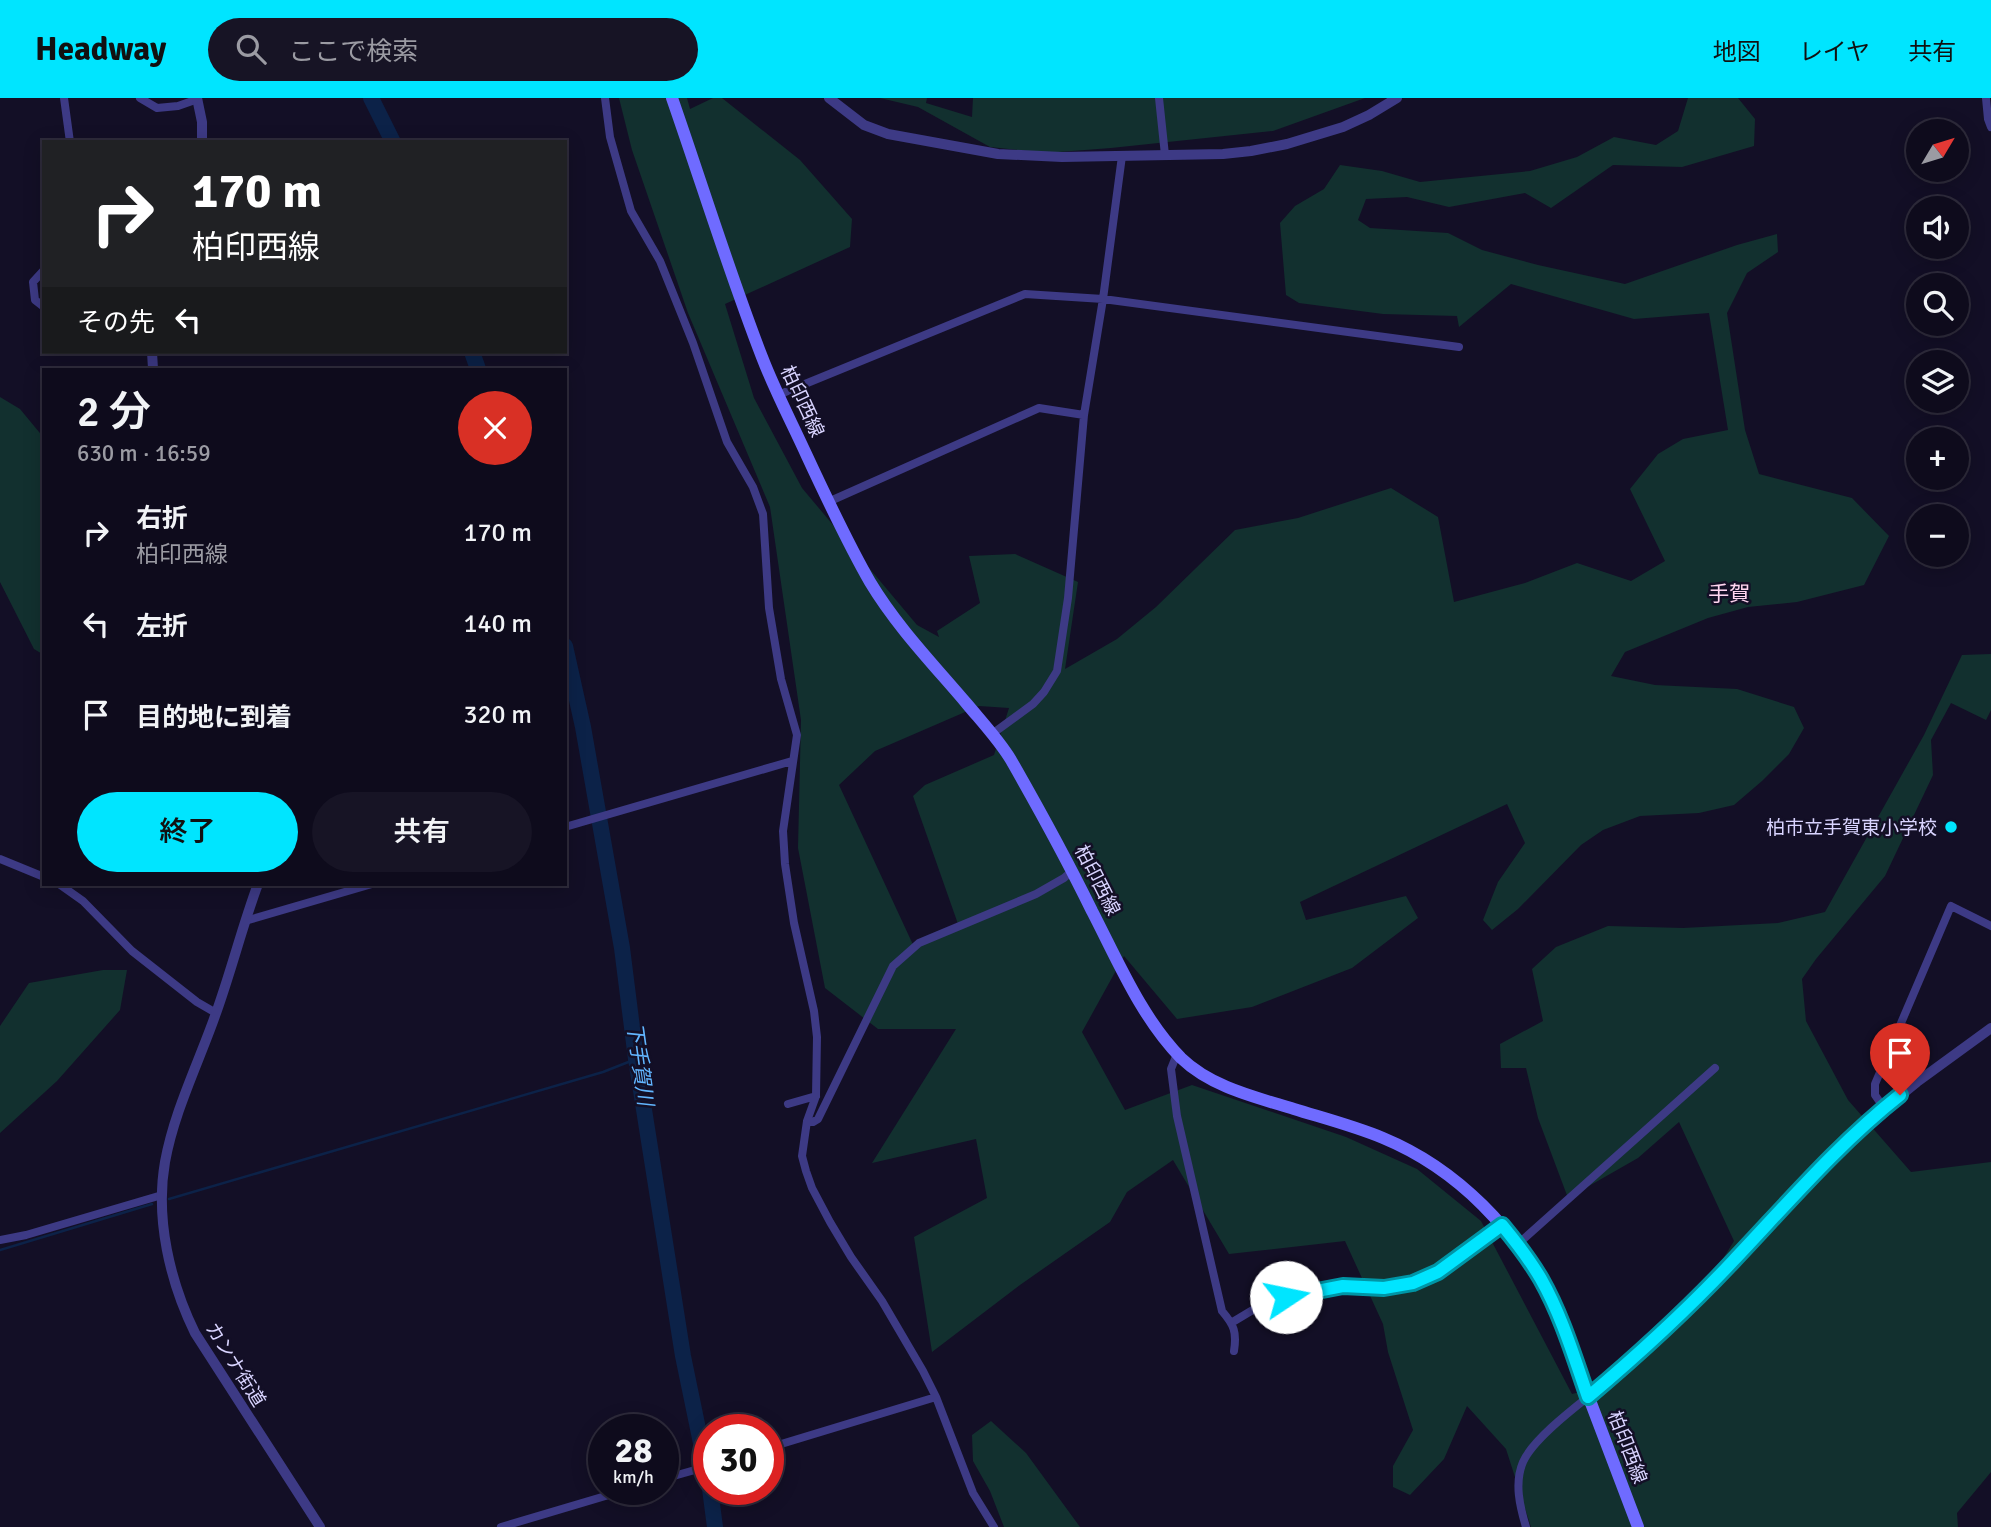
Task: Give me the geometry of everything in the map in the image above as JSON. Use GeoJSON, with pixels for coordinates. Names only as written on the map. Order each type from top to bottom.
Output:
{"type":"FeatureCollection","features":[{"type":"Feature","properties":{"kind":"main road","name":"柏印西線"},"geometry":{"type":"LineString","coordinates":[[672,98],[752,332],[828,502],[870,582],[891,614],[1008,755],[1152,1021],[1177,1054],[1199,1072],[1228,1087],[1361,1130],[1406,1149],[1458,1184],[1486,1208],[1518,1244],[1553,1303],[1638,1527]]}},
{"type":"Feature","properties":{"kind":"street"},"geometry":{"type":"LineString","coordinates":[[64,98],[70,140]]}},
{"type":"Feature","properties":{"kind":"street"},"geometry":{"type":"LineString","coordinates":[[140,98],[157,108],[178,106],[197,98],[202,122],[202,140]]}},
{"type":"Feature","properties":{"kind":"street"},"geometry":{"type":"LineString","coordinates":[[605,98],[610,137],[631,211],[660,261],[693,343],[727,442],[753,487],[763,514],[769,608],[781,679],[797,735],[783,831],[784,853],[794,923],[814,1011],[817,1037],[816,1096],[807,1121],[802,1156],[812,1188],[851,1257],[883,1301],[936,1397],[973,1493],[994,1527]]}},
{"type":"Feature","properties":{"kind":"street"},"geometry":{"type":"LineString","coordinates":[[829,98],[864,125],[888,134],[998,154],[1062,157],[1223,154],[1287,144],[1343,127],[1397,98]]}},
{"type":"Feature","properties":{"kind":"street"},"geometry":{"type":"LineString","coordinates":[[1159,98],[1165,155]]}},
{"type":"Feature","properties":{"kind":"street"},"geometry":{"type":"LineString","coordinates":[[1986,98],[1991,127]]}},
{"type":"Feature","properties":{"kind":"street"},"geometry":{"type":"LineString","coordinates":[[992,734],[1032,704],[1044,692],[1057,671],[1068,598],[1084,415],[1122,156]]}},
{"type":"Feature","properties":{"kind":"street"},"geometry":{"type":"LineString","coordinates":[[42,272],[33,282],[35,300],[42,305]]}},
{"type":"Feature","properties":{"kind":"street"},"geometry":{"type":"LineString","coordinates":[[778,395],[1025,294],[1103,299],[1459,347]]}},
{"type":"Feature","properties":{"kind":"street"},"geometry":{"type":"LineString","coordinates":[[828,502],[1039,408],[1084,415]]}},
{"type":"Feature","properties":{"kind":"street"},"geometry":{"type":"LineString","coordinates":[[567,826],[792,761]]}},
{"type":"Feature","properties":{"kind":"street"},"geometry":{"type":"LineString","coordinates":[[0,859],[42,876]]}},
{"type":"Feature","properties":{"kind":"street"},"geometry":{"type":"LineString","coordinates":[[807,1121],[818,1119],[893,965],[919,943],[1036,894],[1072,871]]}},
{"type":"Feature","properties":{"kind":"street"},"geometry":{"type":"LineString","coordinates":[[62,886],[83,901],[132,951],[197,1002],[216,1013]]}},
{"type":"Feature","properties":{"kind":"street","name":"カンナ街道"},"geometry":{"type":"LineString","coordinates":[[257,886],[172,1135],[162,1199],[170,1264],[183,1308],[195,1333],[320,1527]]}},
{"type":"Feature","properties":{"kind":"street"},"geometry":{"type":"LineString","coordinates":[[246,921],[365,886]]}},
{"type":"Feature","properties":{"kind":"street"},"geometry":{"type":"LineString","coordinates":[[1884,1108],[1875,1095],[1875,1084],[1951,906],[1991,926]]}},
{"type":"Feature","properties":{"kind":"street"},"geometry":{"type":"LineString","coordinates":[[1526,1527],[1519,1492],[1523,1462],[1531,1449],[1681,1315],[1828,1161],[1884,1108],[1991,1028]]}},
{"type":"Feature","properties":{"kind":"street"},"geometry":{"type":"LineString","coordinates":[[1177,1054],[1171,1069],[1177,1116],[1222,1311],[1235,1334],[1234,1351]]}},
{"type":"Feature","properties":{"kind":"street"},"geometry":{"type":"LineString","coordinates":[[1518,1244],[1716,1068]]}},
{"type":"Feature","properties":{"kind":"street"},"geometry":{"type":"LineString","coordinates":[[788,1104],[816,1096]]}},
{"type":"Feature","properties":{"kind":"street"},"geometry":{"type":"LineString","coordinates":[[0,1240],[162,1199]]}},
{"type":"Feature","properties":{"kind":"street"},"geometry":{"type":"LineString","coordinates":[[1231,1323],[1261,1305],[1286,1297],[1343,1286],[1384,1288],[1413,1283],[1438,1272],[1502,1225]]}},
{"type":"Feature","properties":{"kind":"street"},"geometry":{"type":"LineString","coordinates":[[784,1443],[936,1397]]}},
{"type":"Feature","properties":{"kind":"street"},"geometry":{"type":"LineString","coordinates":[[501,1527],[588,1501]]}},
{"type":"Feature","properties":{"kind":"green space"},"geometry":{"type":"Polygon","coordinates":[[[619,98],[687,98],[690,109],[713,98],[722,98],[800,160],[852,219],[850,247],[725,304],[754,398],[802,488],[917,625],[939,637],[937,631],[980,603],[969,556],[1015,554],[1078,582],[1065,669],[1117,639],[1156,607],[1235,530],[1298,518],[1391,488],[1438,517],[1454,602],[1525,583],[1577,563],[1631,581],[1665,561],[1630,489],[1658,454],[1683,439],[1728,430],[1709,313],[1634,319],[1511,284],[1459,327],[1457,316],[1383,314],[1299,303],[1286,295],[1280,223],[1295,206],[1324,189],[1340,165],[1382,171],[1420,182],[1530,171],[1577,157],[1614,137],[1656,145],[1678,131],[1688,98],[1738,98],[1755,119],[1754,146],[1682,167],[1613,165],[1551,208],[1525,193],[1449,207],[1407,197],[1366,199],[1358,220],[1370,228],[1448,233],[1482,250],[1625,284],[1777,234],[1778,252],[1747,273],[1727,313],[1745,430],[1759,474],[1852,498],[1889,536],[1864,585],[1797,602],[1748,607],[1708,618],[1625,652],[1611,676],[1655,685],[1737,689],[1794,707],[1804,728],[1789,754],[1734,805],[1699,813],[1640,816],[1603,830],[1581,845],[1518,909],[1492,930],[1483,920],[1498,882],[1525,843],[1507,804],[1300,902],[1306,920],[1406,896],[1418,918],[1352,968],[1252,1007],[1177,1019],[1124,956],[1082,1032],[1125,1110],[1192,1085],[1346,1137],[1417,1169],[1481,1221],[1572,1394],[1607,1385],[1648,1354],[1698,1299],[1734,1241],[1679,1122],[1638,1158],[1568,1198],[1538,1118],[1526,1068],[1501,1068],[1500,1044],[1543,1021],[1532,969],[1556,947],[1608,926],[1683,928],[1778,923],[1825,912],[1924,735],[1962,655],[1991,654],[1991,710],[1986,720],[1951,703],[1931,740],[1933,775],[1885,876],[1802,979],[1806,1021],[1848,1100],[1911,1172],[1991,1162],[1991,1472],[1957,1513],[1958,1527],[1531,1527],[1506,1449],[1467,1406],[1444,1459],[1410,1495],[1393,1487],[1393,1466],[1413,1430],[1388,1352],[1383,1324],[1345,1241],[1229,1254],[1173,1160],[1127,1192],[1110,1222],[1020,1285],[932,1352],[914,1237],[987,1198],[976,1139],[872,1163],[956,1029],[878,1029],[825,988],[798,848],[801,720],[770,507],[688,313],[632,150],[619,98]],[[979,706],[875,751],[839,785],[915,949],[958,924],[913,796],[925,785],[994,755],[1009,708],[979,706]]]}},
{"type":"Feature","properties":{"kind":"green space"},"geometry":{"type":"Polygon","coordinates":[[[880,98],[927,98],[926,103],[972,117],[973,98],[1365,98],[1273,131],[1046,153],[990,147],[918,107],[880,98]]]}},
{"type":"Feature","properties":{"kind":"green space"},"geometry":{"type":"Polygon","coordinates":[[[0,397],[20,409],[42,436],[42,654],[34,649],[0,582],[0,397]]]}},
{"type":"Feature","properties":{"kind":"green space"},"geometry":{"type":"Polygon","coordinates":[[[103,970],[127,970],[120,1010],[57,1081],[0,1133],[0,1026],[29,983],[103,970]]]}},
{"type":"Feature","properties":{"kind":"green space"},"geometry":{"type":"Polygon","coordinates":[[[991,1421],[1026,1453],[1080,1527],[1004,1527],[990,1491],[973,1461],[972,1435],[991,1421]]]}},
{"type":"Feature","properties":{"kind":"waterway","name":"下手賀川"},"geometry":{"type":"LineString","coordinates":[[371,98],[392,140]]}},
{"type":"Feature","properties":{"kind":"waterway","name":"下手賀川"},"geometry":{"type":"LineString","coordinates":[[473,354],[478,368]]}},
{"type":"Feature","properties":{"kind":"waterway","name":"下手賀川"},"geometry":{"type":"LineString","coordinates":[[567,655],[583,727],[622,948],[636,1059],[683,1356],[695,1414]]}},
{"type":"Feature","properties":{"kind":"waterway"},"geometry":{"type":"LineString","coordinates":[[169,1199],[603,1072],[636,1059]]}},
{"type":"Feature","properties":{"kind":"waterway"},"geometry":{"type":"LineString","coordinates":[[0,1250],[152,1204]]}},
{"type":"Feature","properties":{"kind":"waterway","name":"下手賀川"},"geometry":{"type":"LineString","coordinates":[[712,1505],[715,1527]]}},
{"type":"Feature","properties":{"kind":"place","name":"柏市立手賀東小学校"},"geometry":{"type":"Point","coordinates":[1951,827]}},
{"type":"Feature","properties":{"kind":"district","name":"手賀"},"geometry":{"type":"Point","coordinates":[1729,594]}},
{"type":"Feature","properties":{"kind":"route"},"geometry":{"type":"LineString","coordinates":[[1286,1297],[1343,1286],[1384,1288],[1413,1283],[1438,1272],[1502,1225],[1518,1244],[1553,1303],[1588,1397],[1681,1315],[1828,1161],[1900,1095]]}}]}
